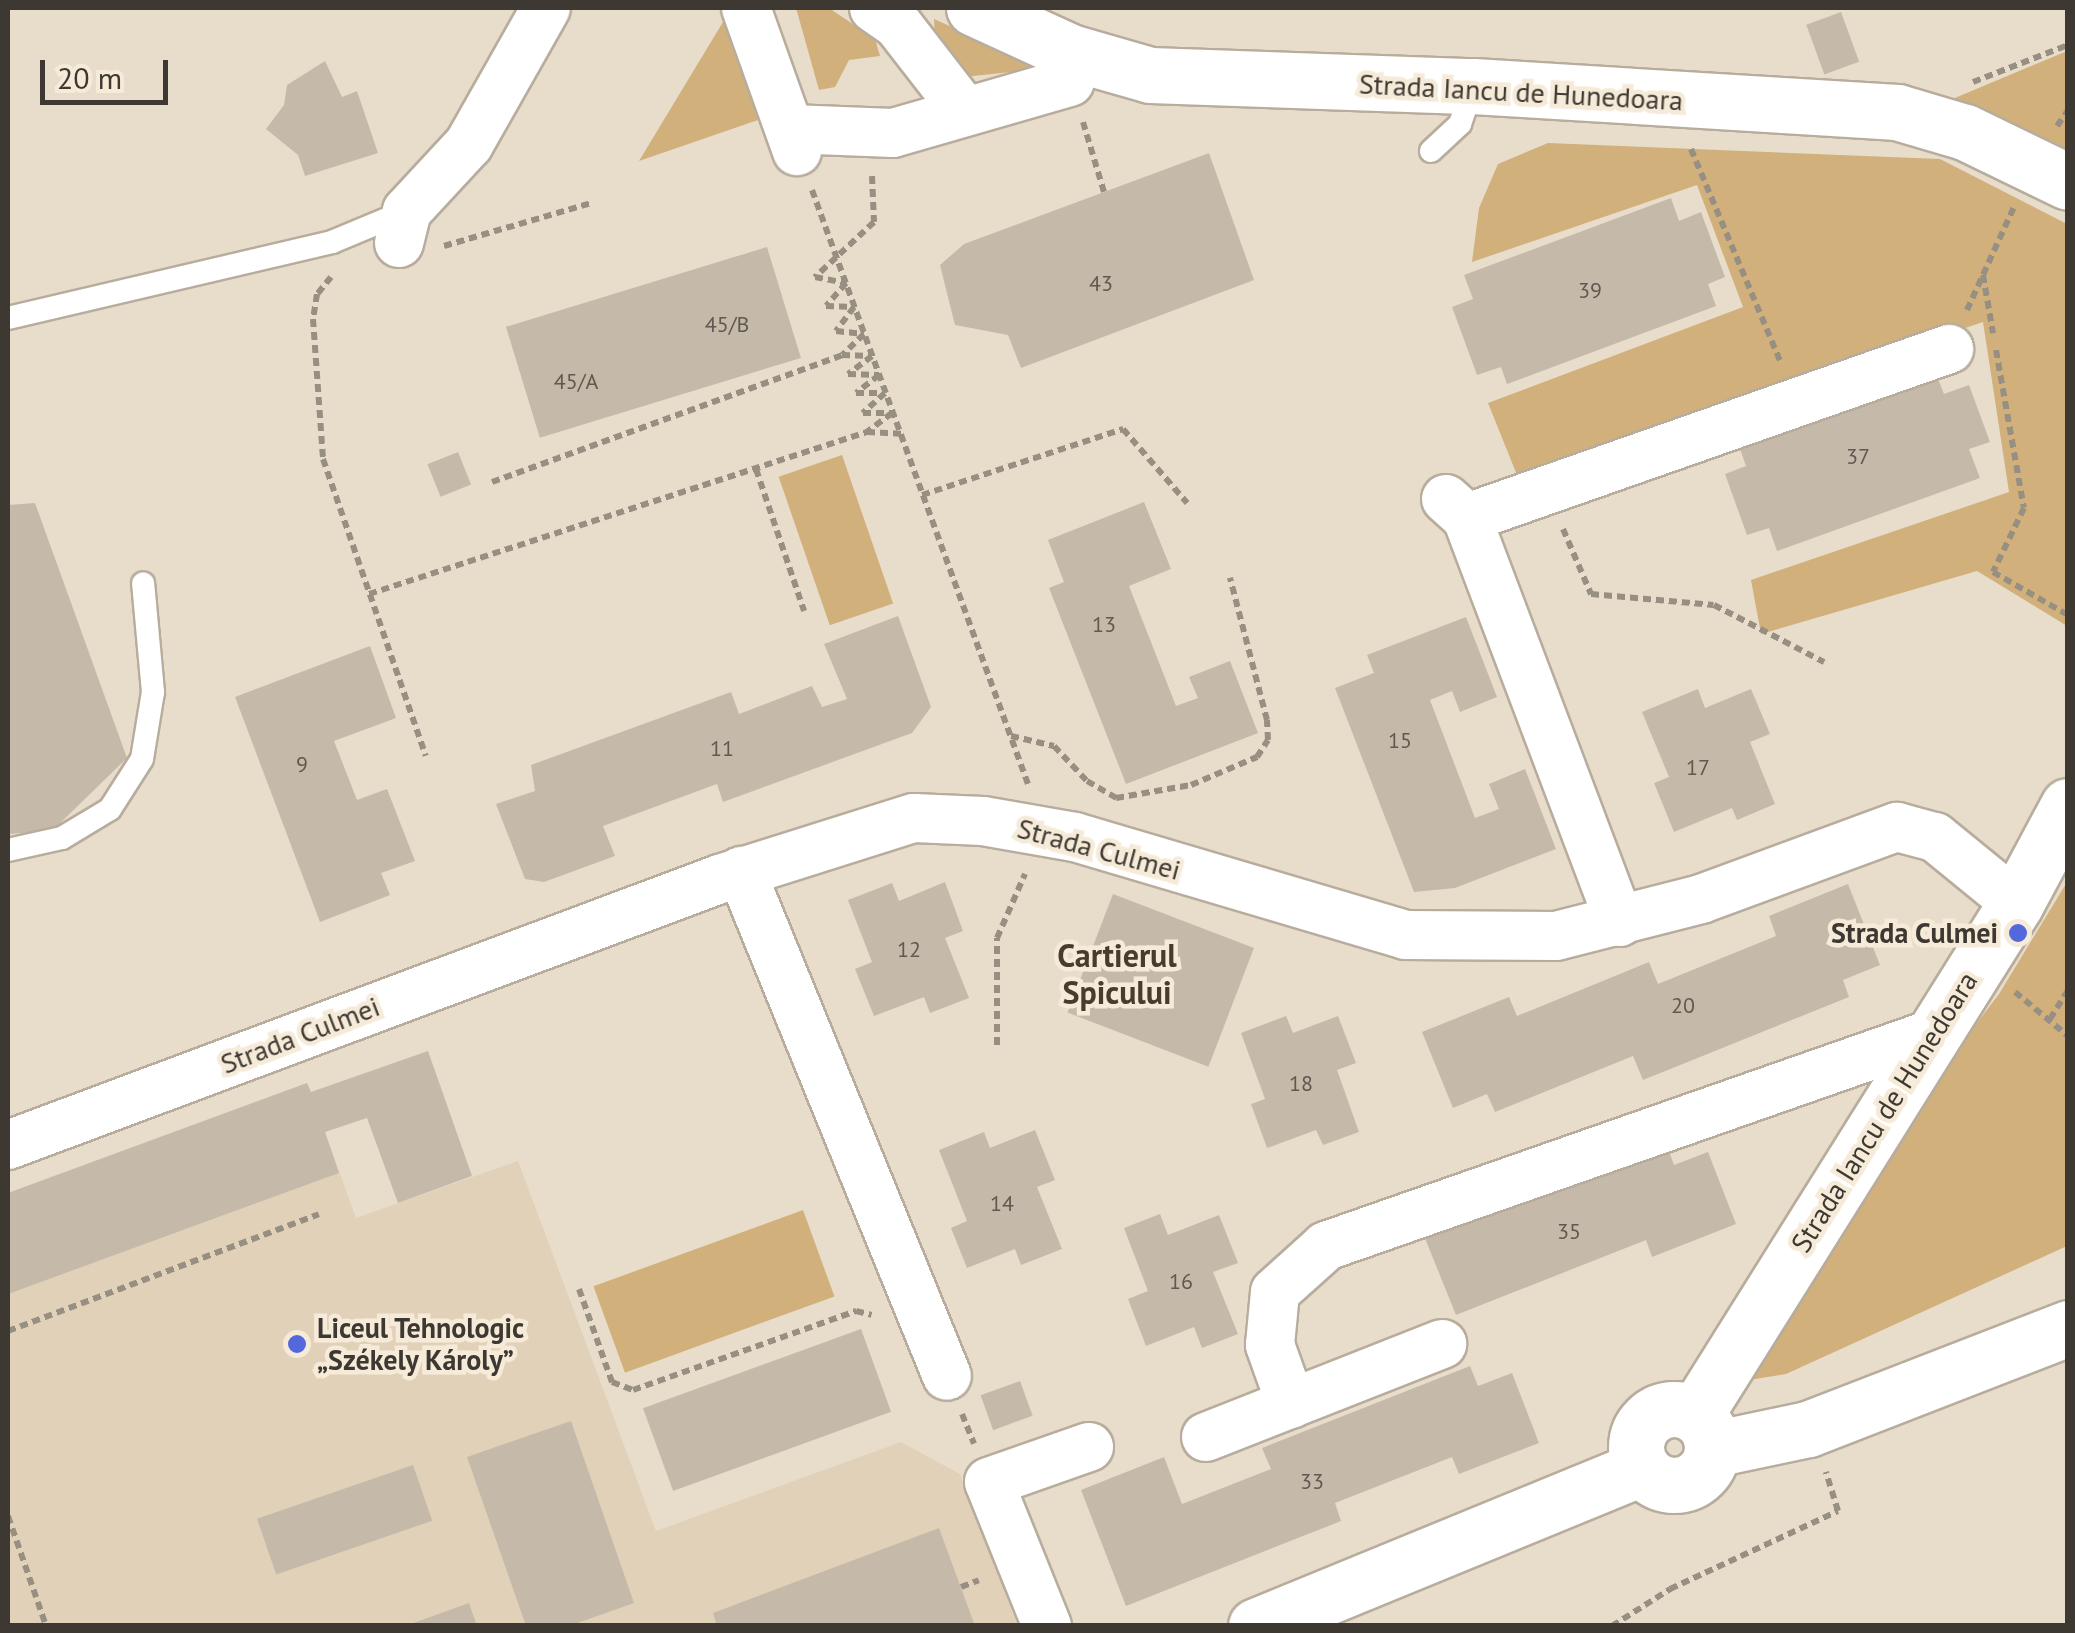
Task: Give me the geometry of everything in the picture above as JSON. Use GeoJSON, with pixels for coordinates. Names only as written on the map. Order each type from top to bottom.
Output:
{"type":"FeatureCollection","features":[{"type":"Feature","properties":{"kind":"street"},"geometry":{"type":"LineString","coordinates":[[403,227],[469,144],[546,8]]}},
{"type":"Feature","properties":{"kind":"street"},"geometry":{"type":"LineString","coordinates":[[746,8],[794,140],[893,133],[1070,82]]}},
{"type":"Feature","properties":{"kind":"street"},"geometry":{"type":"LineString","coordinates":[[874,8],[898,25],[964,110]]}},
{"type":"Feature","properties":{"kind":"street","name":"Strada Iancu de Hunedoara"},"geometry":{"type":"LineString","coordinates":[[974,8],[1058,47],[1150,76],[1473,86],[1671,102],[1898,112],[2051,171]]}},
{"type":"Feature","properties":{"kind":"street"},"geometry":{"type":"LineString","coordinates":[[1620,922],[1456,509],[1546,490],[1949,349]]}},
{"type":"Feature","properties":{"kind":"street","name":"Strada Iancu de Hunedoara"},"geometry":{"type":"LineString","coordinates":[[1256,1626],[1642,1468],[1660,1483],[1684,1484],[1704,1472],[1704,1432],[1934,1033],[2016,903],[2068,806]]}},
{"type":"Feature","properties":{"kind":"street","name":"Strada Culmei"},"geometry":{"type":"LineString","coordinates":[[8,1146],[741,871],[877,826],[953,819],[1075,837],[1405,935],[1556,936],[1620,922],[1897,827],[1935,837],[2016,903]]}},
{"type":"Feature","properties":{"kind":"street"},"geometry":{"type":"LineString","coordinates":[[741,871],[947,1376]]}},
{"type":"Feature","properties":{"kind":"street"},"geometry":{"type":"LineString","coordinates":[[1291,1404],[1270,1345],[1275,1292],[1326,1246],[1934,1033]]}},
{"type":"Feature","properties":{"kind":"street"},"geometry":{"type":"LineString","coordinates":[[1704,1432],[1808,1429],[2068,1328]]}},
{"type":"Feature","properties":{"kind":"street"},"geometry":{"type":"LineString","coordinates":[[1206,1438],[1442,1344]]}},
{"type":"Feature","properties":{"kind":"street"},"geometry":{"type":"LineString","coordinates":[[1047,1626],[990,1482],[1089,1446]]}},
{"type":"Feature","properties":{"kind":"lane"},"geometry":{"type":"LineString","coordinates":[[1431,151],[1460,124],[1473,86]]}},
{"type":"Feature","properties":{"kind":"lane"},"geometry":{"type":"LineString","coordinates":[[8,318],[403,227]]}},
{"type":"Feature","properties":{"kind":"lane"},"geometry":{"type":"LineString","coordinates":[[8,850],[62,838],[110,809],[142,759],[153,692],[143,583]]}},
{"type":"Feature","properties":{"kind":"path"},"geometry":{"type":"LineString","coordinates":[[1966,85],[2068,44]]}},
{"type":"Feature","properties":{"kind":"path"},"geometry":{"type":"LineString","coordinates":[[1070,82],[1104,192]]}},
{"type":"Feature","properties":{"kind":"path"},"geometry":{"type":"LineString","coordinates":[[1671,102],[1798,402]]}},
{"type":"Feature","properties":{"kind":"path"},"geometry":{"type":"LineString","coordinates":[[1949,349],[1983,275],[2051,171],[2068,110]]}},
{"type":"Feature","properties":{"kind":"path"},"geometry":{"type":"LineString","coordinates":[[794,140],[1010,736],[1054,746],[1087,782],[1116,798],[1191,785],[1257,757],[1268,740],[1230,578]]}},
{"type":"Feature","properties":{"kind":"path"},"geometry":{"type":"LineString","coordinates":[[846,283],[815,277],[874,222],[872,172]]}},
{"type":"Feature","properties":{"kind":"path"},"geometry":{"type":"LineString","coordinates":[[426,756],[322,459],[313,319],[317,294],[332,275],[403,227],[438,248],[592,203]]}},
{"type":"Feature","properties":{"kind":"path"},"geometry":{"type":"LineString","coordinates":[[1983,275],[2024,508],[1993,572],[2068,615]]}},
{"type":"Feature","properties":{"kind":"path"},"geometry":{"type":"LineString","coordinates":[[846,283],[826,306],[854,307]]}},
{"type":"Feature","properties":{"kind":"path"},"geometry":{"type":"LineString","coordinates":[[854,307],[836,331],[864,334]]}},
{"type":"Feature","properties":{"kind":"path"},"geometry":{"type":"LineString","coordinates":[[842,355],[864,334]]}},
{"type":"Feature","properties":{"kind":"path"},"geometry":{"type":"LineString","coordinates":[[492,482],[842,355],[872,356]]}},
{"type":"Feature","properties":{"kind":"path"},"geometry":{"type":"LineString","coordinates":[[872,356],[848,374],[879,375]]}},
{"type":"Feature","properties":{"kind":"path"},"geometry":{"type":"LineString","coordinates":[[879,375],[856,394],[885,393]]}},
{"type":"Feature","properties":{"kind":"path"},"geometry":{"type":"LineString","coordinates":[[885,393],[863,412],[892,413]]}},
{"type":"Feature","properties":{"kind":"path"},"geometry":{"type":"LineString","coordinates":[[370,594],[868,432],[892,413]]}},
{"type":"Feature","properties":{"kind":"path"},"geometry":{"type":"LineString","coordinates":[[922,495],[1123,429],[1187,503]]}},
{"type":"Feature","properties":{"kind":"path"},"geometry":{"type":"LineString","coordinates":[[868,432],[901,434]]}},
{"type":"Feature","properties":{"kind":"path"},"geometry":{"type":"LineString","coordinates":[[756,468],[804,611]]}},
{"type":"Feature","properties":{"kind":"path"},"geometry":{"type":"LineString","coordinates":[[1546,490],[1591,594],[1714,605],[1824,662]]}},
{"type":"Feature","properties":{"kind":"path"},"geometry":{"type":"LineString","coordinates":[[997,1045],[998,938],[1019,888]]}},
{"type":"Feature","properties":{"kind":"path"},"geometry":{"type":"LineString","coordinates":[[2068,990],[2050,1019],[2068,1036]]}},
{"type":"Feature","properties":{"kind":"path"},"geometry":{"type":"LineString","coordinates":[[8,1331],[319,1214]]}},
{"type":"Feature","properties":{"kind":"path"},"geometry":{"type":"LineString","coordinates":[[579,1289],[612,1382],[632,1390],[856,1311],[927,1327]]}},
{"type":"Feature","properties":{"kind":"path"},"geometry":{"type":"LineString","coordinates":[[947,1376],[990,1482]]}},
{"type":"Feature","properties":{"kind":"path"},"geometry":{"type":"LineString","coordinates":[[1612,1626],[1670,1589],[1838,1511],[1808,1429]]}},
{"type":"Feature","properties":{"kind":"path"},"geometry":{"type":"LineString","coordinates":[[8,1516],[46,1626]]}},
{"type":"Feature","properties":{"kind":"shaded area"},"geometry":{"type":"Polygon","coordinates":[[[796,8],[829,8],[875,39],[880,56],[849,60],[835,87],[819,90],[796,8]]]}},
{"type":"Feature","properties":{"kind":"shaded area"},"geometry":{"type":"Polygon","coordinates":[[[726,17],[758,120],[639,161],[726,17]]]}},
{"type":"Feature","properties":{"kind":"shaded area"},"geometry":{"type":"Polygon","coordinates":[[[934,19],[972,36],[1066,66],[964,77],[935,38],[934,19]]]}},
{"type":"Feature","properties":{"kind":"shaded area"},"geometry":{"type":"Polygon","coordinates":[[[2067,51],[2067,155],[1950,100],[2067,51]]]}},
{"type":"Feature","properties":{"kind":"shaded area"},"geometry":{"type":"Polygon","coordinates":[[[1548,143],[1940,159],[2067,224],[2067,626],[1977,571],[1761,634],[1751,580],[2009,492],[1983,322],[1519,480],[1488,403],[1743,307],[1697,185],[1472,262],[1479,208],[1498,164],[1548,143]]]}},
{"type":"Feature","properties":{"kind":"shaded area"},"geometry":{"type":"Polygon","coordinates":[[[842,455],[893,603],[830,625],[779,477],[842,455]]]}},
{"type":"Feature","properties":{"kind":"shaded area"},"geometry":{"type":"Polygon","coordinates":[[[2067,882],[2067,1246],[1786,1374],[1749,1380],[1849,1191],[1999,994],[2067,882]]]}},
{"type":"Feature","properties":{"kind":"shaded area","name":"Liceul Tehnologic „Székely Károly”"},"geometry":{"type":"Polygon","coordinates":[[[307,1083],[356,1218],[518,1161],[656,1531],[901,1442],[960,1474],[1017,1625],[8,1626],[8,1193],[307,1083]]]}},
{"type":"Feature","properties":{"kind":"shaded area"},"geometry":{"type":"Polygon","coordinates":[[[803,1210],[834,1296],[625,1373],[593,1286],[803,1210]]]}},
{"type":"Feature","properties":{"kind":"building"},"geometry":{"type":"Polygon","coordinates":[[[1841,12],[1859,62],[1824,74],[1806,25],[1841,12]]]}},
{"type":"Feature","properties":{"kind":"building"},"geometry":{"type":"Polygon","coordinates":[[[325,61],[342,97],[357,91],[378,153],[305,176],[298,155],[266,129],[284,105],[287,85],[325,61]]]}},
{"type":"Feature","properties":{"kind":"building"},"geometry":{"type":"Polygon","coordinates":[[[1209,153],[1254,280],[1021,368],[1008,335],[955,325],[940,265],[964,244],[1209,153]]]}},
{"type":"Feature","properties":{"kind":"building"},"geometry":{"type":"Polygon","coordinates":[[[1671,198],[1679,221],[1701,212],[1725,277],[1708,284],[1716,306],[1507,384],[1501,367],[1477,375],[1452,307],[1473,299],[1464,275],[1671,198]]]}},
{"type":"Feature","properties":{"kind":"building"},"geometry":{"type":"Polygon","coordinates":[[[767,247],[801,358],[540,438],[506,327],[767,247]]]}},
{"type":"Feature","properties":{"kind":"building"},"geometry":{"type":"Polygon","coordinates":[[[1935,371],[1944,394],[1969,385],[1990,442],[1969,449],[1980,478],[1777,551],[1769,528],[1747,535],[1725,474],[1746,466],[1738,443],[1935,371]]]}},
{"type":"Feature","properties":{"kind":"building"},"geometry":{"type":"Polygon","coordinates":[[[458,452],[471,484],[441,497],[427,464],[458,452]]]}},
{"type":"Feature","properties":{"kind":"building"},"geometry":{"type":"Polygon","coordinates":[[[1144,502],[1171,569],[1129,586],[1176,706],[1198,698],[1189,677],[1230,661],[1258,733],[1126,784],[1049,588],[1064,582],[1048,540],[1144,502]]]}},
{"type":"Feature","properties":{"kind":"building"},"geometry":{"type":"Polygon","coordinates":[[[35,503],[127,758],[52,831],[8,834],[8,505],[35,503]]]}},
{"type":"Feature","properties":{"kind":"building"},"geometry":{"type":"Polygon","coordinates":[[[898,616],[931,707],[912,733],[723,802],[717,784],[603,826],[615,856],[544,882],[525,879],[496,804],[535,791],[531,765],[731,692],[739,714],[812,686],[822,707],[847,699],[824,644],[898,616]]]}},
{"type":"Feature","properties":{"kind":"building"},"geometry":{"type":"Polygon","coordinates":[[[1466,617],[1497,697],[1460,712],[1452,691],[1430,700],[1475,818],[1499,809],[1489,784],[1525,769],[1556,849],[1455,888],[1414,892],[1335,688],[1374,673],[1367,655],[1466,617]]]}},
{"type":"Feature","properties":{"kind":"building"},"geometry":{"type":"Polygon","coordinates":[[[370,646],[396,718],[334,741],[357,800],[387,789],[415,861],[381,873],[390,895],[320,922],[235,697],[370,646]]]}},
{"type":"Feature","properties":{"kind":"building"},"geometry":{"type":"Polygon","coordinates":[[[1698,689],[1705,708],[1751,689],[1770,734],[1750,742],[1775,804],[1737,820],[1732,808],[1674,832],[1654,783],[1669,777],[1642,712],[1698,689]]]}},
{"type":"Feature","properties":{"kind":"building"},"geometry":{"type":"Polygon","coordinates":[[[945,882],[963,931],[945,938],[969,998],[930,1013],[924,997],[874,1016],[855,969],[872,962],[848,900],[892,883],[899,901],[945,882]]]}},
{"type":"Feature","properties":{"kind":"building"},"geometry":{"type":"Polygon","coordinates":[[[1848,884],[1880,965],[1843,980],[1849,997],[1643,1080],[1633,1056],[1495,1112],[1487,1094],[1453,1108],[1422,1032],[1509,997],[1517,1016],[1649,962],[1658,984],[1776,936],[1769,916],[1848,884]]]}},
{"type":"Feature","properties":{"kind":"building"},"geometry":{"type":"Polygon","coordinates":[[[1113,894],[1254,948],[1208,1067],[1067,1013],[1113,894]]]}},
{"type":"Feature","properties":{"kind":"building"},"geometry":{"type":"Polygon","coordinates":[[[1286,1016],[1293,1033],[1338,1016],[1356,1063],[1337,1070],[1359,1132],[1323,1145],[1316,1130],[1267,1148],[1251,1104],[1265,1099],[1241,1033],[1286,1016]]]}},
{"type":"Feature","properties":{"kind":"building"},"geometry":{"type":"Polygon","coordinates":[[[428,1051],[472,1176],[398,1203],[367,1118],[325,1132],[339,1173],[8,1294],[8,1193],[307,1083],[311,1092],[428,1051]]]}},
{"type":"Feature","properties":{"kind":"building"},"geometry":{"type":"Polygon","coordinates":[[[1035,1130],[1055,1180],[1037,1187],[1062,1249],[1021,1265],[1015,1249],[967,1268],[951,1228],[967,1221],[939,1150],[984,1132],[990,1148],[1035,1130]]]}},
{"type":"Feature","properties":{"kind":"building"},"geometry":{"type":"Polygon","coordinates":[[[1667,1146],[1674,1165],[1708,1152],[1736,1224],[1652,1257],[1646,1240],[1456,1315],[1418,1221],[1521,1180],[1529,1201],[1667,1146]]]}},
{"type":"Feature","properties":{"kind":"building"},"geometry":{"type":"Polygon","coordinates":[[[1160,1214],[1168,1235],[1219,1215],[1238,1263],[1213,1272],[1238,1334],[1202,1348],[1194,1327],[1146,1346],[1128,1299],[1148,1291],[1124,1228],[1160,1214]]]}},
{"type":"Feature","properties":{"kind":"building"},"geometry":{"type":"Polygon","coordinates":[[[861,1329],[891,1412],[673,1491],[643,1408],[861,1329]]]}},
{"type":"Feature","properties":{"kind":"building"},"geometry":{"type":"Polygon","coordinates":[[[1470,1366],[1478,1386],[1512,1373],[1539,1443],[1459,1474],[1452,1457],[1335,1503],[1341,1521],[1126,1606],[1081,1490],[1164,1457],[1182,1504],[1271,1469],[1262,1448],[1470,1366]]]}},
{"type":"Feature","properties":{"kind":"building"},"geometry":{"type":"Polygon","coordinates":[[[1020,1381],[1033,1416],[993,1430],[981,1395],[1020,1381]]]}},
{"type":"Feature","properties":{"kind":"building"},"geometry":{"type":"Polygon","coordinates":[[[571,1421],[634,1603],[569,1626],[526,1626],[467,1457],[571,1421]]]}},
{"type":"Feature","properties":{"kind":"building"},"geometry":{"type":"Polygon","coordinates":[[[413,1465],[432,1521],[276,1575],[257,1519],[413,1465]]]}},
{"type":"Feature","properties":{"kind":"building"},"geometry":{"type":"Polygon","coordinates":[[[939,1528],[975,1626],[717,1626],[713,1613],[939,1528]]]}},
{"type":"Feature","properties":{"kind":"building"},"geometry":{"type":"Polygon","coordinates":[[[469,1603],[477,1626],[408,1626],[408,1625],[469,1603]]]}},
{"type":"Feature","properties":{"kind":"place","name":"Strada Culmei"},"geometry":{"type":"Point","coordinates":[2018,933]}},
{"type":"Feature","properties":{"kind":"place","name":"Liceul Tehnologic „Székely Károly”"},"geometry":{"type":"Point","coordinates":[297,1344]}},
{"type":"Feature","properties":{"kind":"district","name":"Cartierul Spicului"},"geometry":{"type":"Point","coordinates":[1117,974]}}]}
